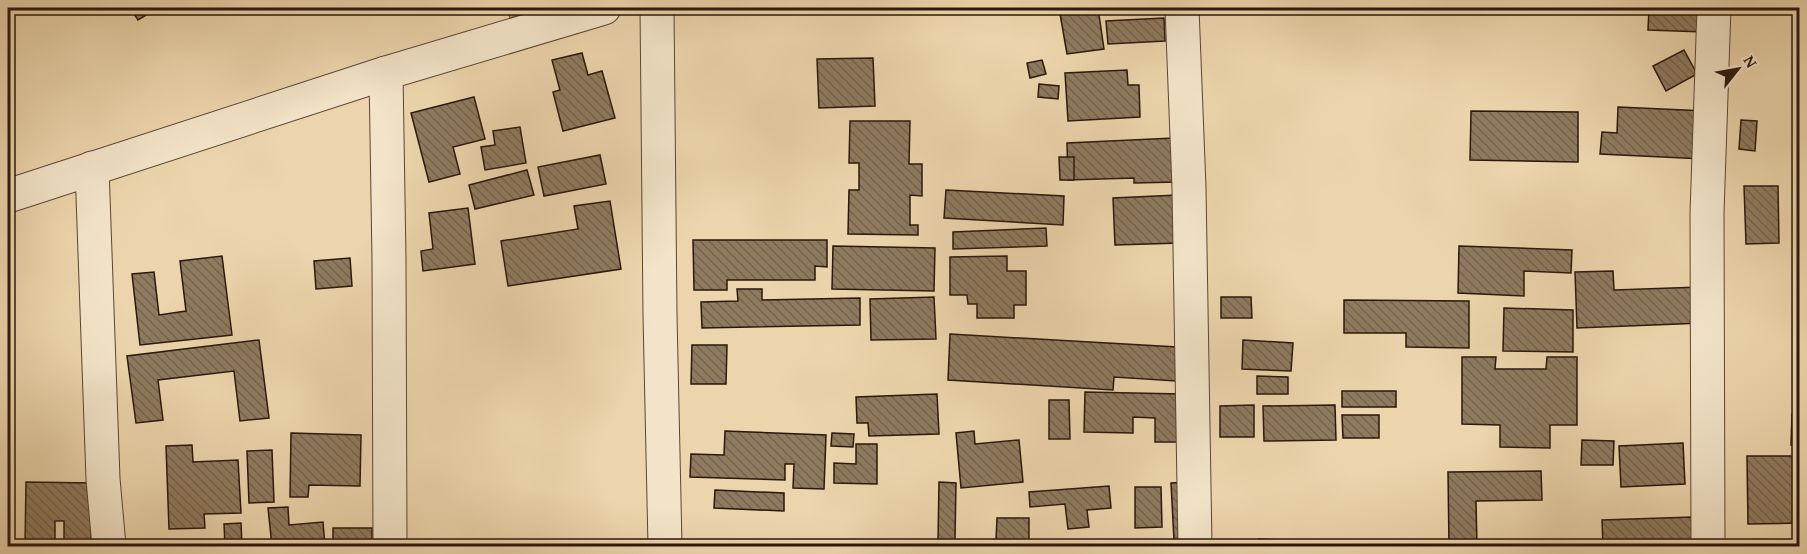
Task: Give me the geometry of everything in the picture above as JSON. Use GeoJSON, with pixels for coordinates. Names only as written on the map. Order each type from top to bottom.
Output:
{"type":"FeatureCollection","features":[{"type":"Feature","properties":{"kind":"street"},"geometry":{"type":"LineString","coordinates":[[8,196],[386,73],[604,8]]}},
{"type":"Feature","properties":{"kind":"street"},"geometry":{"type":"LineString","coordinates":[[657,8],[665,546]]}},
{"type":"Feature","properties":{"kind":"street"},"geometry":{"type":"LineString","coordinates":[[1182,8],[1189,200],[1195,546]]}},
{"type":"Feature","properties":{"kind":"street"},"geometry":{"type":"LineString","coordinates":[[1708,546],[1707,213],[1714,8]]}},
{"type":"Feature","properties":{"kind":"street"},"geometry":{"type":"LineString","coordinates":[[386,73],[390,260],[390,546]]}},
{"type":"Feature","properties":{"kind":"street"},"geometry":{"type":"LineString","coordinates":[[92,168],[103,478],[109,546]]}},
{"type":"Feature","properties":{"kind":"shaded area"},"geometry":{"type":"Polygon","coordinates":[[[507,8],[543,8],[510,18],[507,8]]]}},
{"type":"Feature","properties":{"kind":"building"},"geometry":{"type":"Polygon","coordinates":[[[130,8],[158,8],[138,20],[130,8]]]}},
{"type":"Feature","properties":{"kind":"building"},"geometry":{"type":"Polygon","coordinates":[[[1059,8],[1098,8],[1104,49],[1067,54],[1059,8]]]}},
{"type":"Feature","properties":{"kind":"building"},"geometry":{"type":"Polygon","coordinates":[[[1649,8],[1705,8],[1704,32],[1648,30],[1649,8]]]}},
{"type":"Feature","properties":{"kind":"building"},"geometry":{"type":"Polygon","coordinates":[[[1164,18],[1165,41],[1108,44],[1106,21],[1164,18]]]}},
{"type":"Feature","properties":{"kind":"building"},"geometry":{"type":"Polygon","coordinates":[[[1684,50],[1697,74],[1666,91],[1653,66],[1684,50]]]}},
{"type":"Feature","properties":{"kind":"building"},"geometry":{"type":"Polygon","coordinates":[[[582,53],[588,75],[602,71],[615,118],[563,131],[553,92],[560,90],[552,60],[582,53]]]}},
{"type":"Feature","properties":{"kind":"building"},"geometry":{"type":"Polygon","coordinates":[[[873,58],[875,106],[819,108],[817,59],[873,58]]]}},
{"type":"Feature","properties":{"kind":"building"},"geometry":{"type":"Polygon","coordinates":[[[1042,60],[1046,74],[1030,78],[1027,63],[1042,60]]]}},
{"type":"Feature","properties":{"kind":"building"},"geometry":{"type":"Polygon","coordinates":[[[1127,70],[1128,85],[1139,85],[1140,117],[1068,121],[1065,73],[1127,70]]]}},
{"type":"Feature","properties":{"kind":"building"},"geometry":{"type":"Polygon","coordinates":[[[1039,84],[1059,86],[1058,99],[1038,97],[1039,84]]]}},
{"type":"Feature","properties":{"kind":"building"},"geometry":{"type":"Polygon","coordinates":[[[474,97],[485,139],[453,147],[460,174],[429,182],[411,113],[474,97]]]}},
{"type":"Feature","properties":{"kind":"building"},"geometry":{"type":"Polygon","coordinates":[[[1796,98],[1800,98],[1800,156],[1797,156],[1796,98]]]}},
{"type":"Feature","properties":{"kind":"building"},"geometry":{"type":"Polygon","coordinates":[[[1618,107],[1706,111],[1704,159],[1600,154],[1602,132],[1617,133],[1618,107]]]}},
{"type":"Feature","properties":{"kind":"building"},"geometry":{"type":"Polygon","coordinates":[[[1471,111],[1578,112],[1578,162],[1470,160],[1471,111]]]}},
{"type":"Feature","properties":{"kind":"building"},"geometry":{"type":"Polygon","coordinates":[[[1741,120],[1757,121],[1755,151],[1739,149],[1741,120]]]}},
{"type":"Feature","properties":{"kind":"building"},"geometry":{"type":"Polygon","coordinates":[[[850,121],[910,121],[909,164],[922,164],[922,196],[910,195],[910,225],[918,225],[918,235],[848,234],[849,190],[859,190],[859,163],[849,163],[850,121]]]}},
{"type":"Feature","properties":{"kind":"building"},"geometry":{"type":"Polygon","coordinates":[[[520,127],[526,163],[485,170],[481,147],[495,145],[493,131],[520,127]]]}},
{"type":"Feature","properties":{"kind":"building"},"geometry":{"type":"Polygon","coordinates":[[[1174,138],[1177,182],[1134,183],[1134,178],[1068,180],[1067,143],[1174,138]]]}},
{"type":"Feature","properties":{"kind":"building"},"geometry":{"type":"Polygon","coordinates":[[[600,155],[606,184],[544,196],[538,167],[600,155]]]}},
{"type":"Feature","properties":{"kind":"building"},"geometry":{"type":"Polygon","coordinates":[[[1059,157],[1074,157],[1074,180],[1060,180],[1059,157]]]}},
{"type":"Feature","properties":{"kind":"building"},"geometry":{"type":"Polygon","coordinates":[[[1796,162],[1800,162],[1800,256],[1796,256],[1796,162]]]}},
{"type":"Feature","properties":{"kind":"building"},"geometry":{"type":"Polygon","coordinates":[[[527,170],[534,195],[475,209],[469,185],[527,170]]]}},
{"type":"Feature","properties":{"kind":"building"},"geometry":{"type":"Polygon","coordinates":[[[1744,186],[1778,186],[1779,243],[1746,244],[1744,186]]]}},
{"type":"Feature","properties":{"kind":"building"},"geometry":{"type":"Polygon","coordinates":[[[946,190],[1064,196],[1063,225],[944,218],[946,190]]]}},
{"type":"Feature","properties":{"kind":"building"},"geometry":{"type":"Polygon","coordinates":[[[1178,195],[1180,243],[1115,245],[1113,198],[1178,195]]]}},
{"type":"Feature","properties":{"kind":"building"},"geometry":{"type":"Polygon","coordinates":[[[610,201],[621,269],[508,286],[501,241],[578,229],[574,206],[610,201]]]}},
{"type":"Feature","properties":{"kind":"building"},"geometry":{"type":"Polygon","coordinates":[[[468,208],[475,264],[423,271],[421,251],[433,249],[429,213],[468,208]]]}},
{"type":"Feature","properties":{"kind":"building"},"geometry":{"type":"Polygon","coordinates":[[[1046,228],[1047,246],[953,249],[953,232],[1046,228]]]}},
{"type":"Feature","properties":{"kind":"building"},"geometry":{"type":"Polygon","coordinates":[[[693,240],[827,240],[827,267],[815,266],[815,280],[727,280],[727,290],[694,290],[693,240]]]}},
{"type":"Feature","properties":{"kind":"building"},"geometry":{"type":"Polygon","coordinates":[[[833,246],[935,248],[934,291],[832,289],[833,246]]]}},
{"type":"Feature","properties":{"kind":"building"},"geometry":{"type":"Polygon","coordinates":[[[1459,246],[1572,250],[1571,273],[1524,271],[1524,296],[1458,293],[1459,246]]]}},
{"type":"Feature","properties":{"kind":"building"},"geometry":{"type":"Polygon","coordinates":[[[222,256],[232,335],[140,345],[132,274],[154,272],[159,315],[186,311],[180,261],[222,256]]]}},
{"type":"Feature","properties":{"kind":"building"},"geometry":{"type":"Polygon","coordinates":[[[1007,256],[1007,271],[1026,271],[1026,305],[1014,305],[1014,318],[977,318],[977,304],[968,304],[967,295],[950,295],[950,257],[1007,256]]]}},
{"type":"Feature","properties":{"kind":"building"},"geometry":{"type":"Polygon","coordinates":[[[350,258],[352,286],[316,289],[314,261],[350,258]]]}},
{"type":"Feature","properties":{"kind":"building"},"geometry":{"type":"Polygon","coordinates":[[[1613,271],[1614,290],[1701,287],[1703,323],[1577,328],[1575,272],[1613,271]]]}},
{"type":"Feature","properties":{"kind":"building"},"geometry":{"type":"Polygon","coordinates":[[[737,289],[762,289],[762,300],[860,298],[860,325],[702,328],[701,302],[738,301],[737,289]]]}},
{"type":"Feature","properties":{"kind":"building"},"geometry":{"type":"Polygon","coordinates":[[[934,297],[936,339],[871,340],[870,299],[934,297]]]}},
{"type":"Feature","properties":{"kind":"building"},"geometry":{"type":"Polygon","coordinates":[[[1221,297],[1251,297],[1252,318],[1221,318],[1221,297]]]}},
{"type":"Feature","properties":{"kind":"building"},"geometry":{"type":"Polygon","coordinates":[[[1344,300],[1469,301],[1469,348],[1406,347],[1406,333],[1344,333],[1344,300]]]}},
{"type":"Feature","properties":{"kind":"building"},"geometry":{"type":"Polygon","coordinates":[[[1504,308],[1573,310],[1573,352],[1503,351],[1504,308]]]}},
{"type":"Feature","properties":{"kind":"building"},"geometry":{"type":"Polygon","coordinates":[[[950,334],[1177,347],[1176,381],[1114,377],[1113,390],[948,380],[950,334]]]}},
{"type":"Feature","properties":{"kind":"building"},"geometry":{"type":"Polygon","coordinates":[[[259,340],[269,418],[240,421],[234,371],[158,380],[163,420],[136,423],[127,356],[259,340]]]}},
{"type":"Feature","properties":{"kind":"building"},"geometry":{"type":"Polygon","coordinates":[[[1243,340],[1293,343],[1291,371],[1242,369],[1243,340]]]}},
{"type":"Feature","properties":{"kind":"building"},"geometry":{"type":"Polygon","coordinates":[[[692,345],[727,345],[726,384],[691,384],[692,345]]]}},
{"type":"Feature","properties":{"kind":"building"},"geometry":{"type":"Polygon","coordinates":[[[1462,357],[1496,357],[1495,369],[1546,369],[1547,357],[1577,357],[1577,425],[1550,425],[1550,448],[1500,447],[1500,425],[1462,424],[1462,357]]]}},
{"type":"Feature","properties":{"kind":"building"},"geometry":{"type":"Polygon","coordinates":[[[1257,376],[1288,377],[1288,394],[1257,394],[1257,376]]]}},
{"type":"Feature","properties":{"kind":"building"},"geometry":{"type":"Polygon","coordinates":[[[1342,391],[1396,391],[1396,407],[1342,407],[1342,391]]]}},
{"type":"Feature","properties":{"kind":"building"},"geometry":{"type":"Polygon","coordinates":[[[1085,392],[1182,394],[1182,442],[1155,442],[1155,418],[1133,417],[1133,433],[1084,432],[1085,392]]]}},
{"type":"Feature","properties":{"kind":"building"},"geometry":{"type":"Polygon","coordinates":[[[937,394],[939,434],[869,436],[868,423],[857,423],[856,397],[937,394]]]}},
{"type":"Feature","properties":{"kind":"building"},"geometry":{"type":"Polygon","coordinates":[[[1049,400],[1069,400],[1070,439],[1049,439],[1049,400]]]}},
{"type":"Feature","properties":{"kind":"building"},"geometry":{"type":"Polygon","coordinates":[[[1254,405],[1254,437],[1220,437],[1220,406],[1254,405]]]}},
{"type":"Feature","properties":{"kind":"building"},"geometry":{"type":"Polygon","coordinates":[[[1335,405],[1336,440],[1264,441],[1263,406],[1335,405]]]}},
{"type":"Feature","properties":{"kind":"building"},"geometry":{"type":"Polygon","coordinates":[[[1792,414],[1800,414],[1800,446],[1791,445],[1792,414]]]}},
{"type":"Feature","properties":{"kind":"building"},"geometry":{"type":"Polygon","coordinates":[[[1342,415],[1379,415],[1379,438],[1343,438],[1342,415]]]}},
{"type":"Feature","properties":{"kind":"building"},"geometry":{"type":"Polygon","coordinates":[[[725,431],[826,435],[824,489],[793,488],[794,464],[785,464],[785,480],[690,477],[691,454],[724,455],[725,431]]]}},
{"type":"Feature","properties":{"kind":"building"},"geometry":{"type":"Polygon","coordinates":[[[974,431],[975,444],[1019,440],[1023,482],[961,488],[956,433],[974,431]]]}},
{"type":"Feature","properties":{"kind":"building"},"geometry":{"type":"Polygon","coordinates":[[[291,433],[361,435],[360,486],[309,485],[308,497],[290,497],[291,433]]]}},
{"type":"Feature","properties":{"kind":"building"},"geometry":{"type":"Polygon","coordinates":[[[832,433],[854,434],[853,447],[831,446],[832,433]]]}},
{"type":"Feature","properties":{"kind":"building"},"geometry":{"type":"Polygon","coordinates":[[[1582,440],[1614,441],[1613,465],[1581,465],[1582,440]]]}},
{"type":"Feature","properties":{"kind":"building"},"geometry":{"type":"Polygon","coordinates":[[[1683,443],[1685,484],[1621,487],[1619,446],[1683,443]]]}},
{"type":"Feature","properties":{"kind":"building"},"geometry":{"type":"Polygon","coordinates":[[[856,444],[877,444],[877,484],[834,483],[834,463],[856,464],[856,444]]]}},
{"type":"Feature","properties":{"kind":"building"},"geometry":{"type":"Polygon","coordinates":[[[192,445],[193,462],[238,460],[241,513],[204,514],[205,528],[169,529],[166,446],[192,445]]]}},
{"type":"Feature","properties":{"kind":"building"},"geometry":{"type":"Polygon","coordinates":[[[272,450],[274,502],[249,503],[247,451],[272,450]]]}},
{"type":"Feature","properties":{"kind":"building"},"geometry":{"type":"Polygon","coordinates":[[[1747,456],[1800,456],[1800,523],[1748,524],[1747,456]]]}},
{"type":"Feature","properties":{"kind":"building"},"geometry":{"type":"Polygon","coordinates":[[[1541,471],[1542,500],[1476,501],[1477,546],[1449,546],[1448,472],[1541,471]]]}},
{"type":"Feature","properties":{"kind":"building"},"geometry":{"type":"Polygon","coordinates":[[[26,482],[92,483],[91,546],[64,546],[64,521],[55,521],[55,546],[25,546],[26,482]]]}},
{"type":"Feature","properties":{"kind":"building"},"geometry":{"type":"Polygon","coordinates":[[[939,482],[956,483],[955,540],[938,540],[939,482]]]}},
{"type":"Feature","properties":{"kind":"building"},"geometry":{"type":"Polygon","coordinates":[[[1193,482],[1196,539],[1174,540],[1171,483],[1193,482]]]}},
{"type":"Feature","properties":{"kind":"building"},"geometry":{"type":"Polygon","coordinates":[[[1109,486],[1111,508],[1087,510],[1089,527],[1068,529],[1065,504],[1030,507],[1029,492],[1109,486]]]}},
{"type":"Feature","properties":{"kind":"building"},"geometry":{"type":"Polygon","coordinates":[[[1135,487],[1161,487],[1162,527],[1135,528],[1135,487]]]}},
{"type":"Feature","properties":{"kind":"building"},"geometry":{"type":"Polygon","coordinates":[[[715,490],[784,493],[784,511],[714,508],[715,490]]]}},
{"type":"Feature","properties":{"kind":"building"},"geometry":{"type":"Polygon","coordinates":[[[288,507],[289,525],[323,522],[325,546],[272,546],[268,508],[288,507]]]}},
{"type":"Feature","properties":{"kind":"building"},"geometry":{"type":"Polygon","coordinates":[[[1693,517],[1694,546],[1603,546],[1602,520],[1693,517]]]}},
{"type":"Feature","properties":{"kind":"building"},"geometry":{"type":"Polygon","coordinates":[[[997,518],[1029,518],[1029,540],[996,540],[997,518]]]}},
{"type":"Feature","properties":{"kind":"building"},"geometry":{"type":"Polygon","coordinates":[[[241,523],[242,546],[225,546],[224,524],[241,523]]]}},
{"type":"Feature","properties":{"kind":"building"},"geometry":{"type":"Polygon","coordinates":[[[333,528],[372,528],[372,546],[333,546],[333,528]]]}},
{"type":"Feature","properties":{"kind":"building"},"geometry":{"type":"Polygon","coordinates":[[[1258,539],[1350,542],[1350,546],[1257,546],[1258,539]]]}},
{"type":"Feature","properties":{"kind":"building"},"geometry":{"type":"Polygon","coordinates":[[[1800,539],[1800,546],[1742,546],[1742,542],[1800,539]]]}},
{"type":"Feature","properties":{"kind":"building"},"geometry":{"type":"Polygon","coordinates":[[[1385,540],[1439,542],[1439,546],[1385,546],[1385,540]]]}}]}
